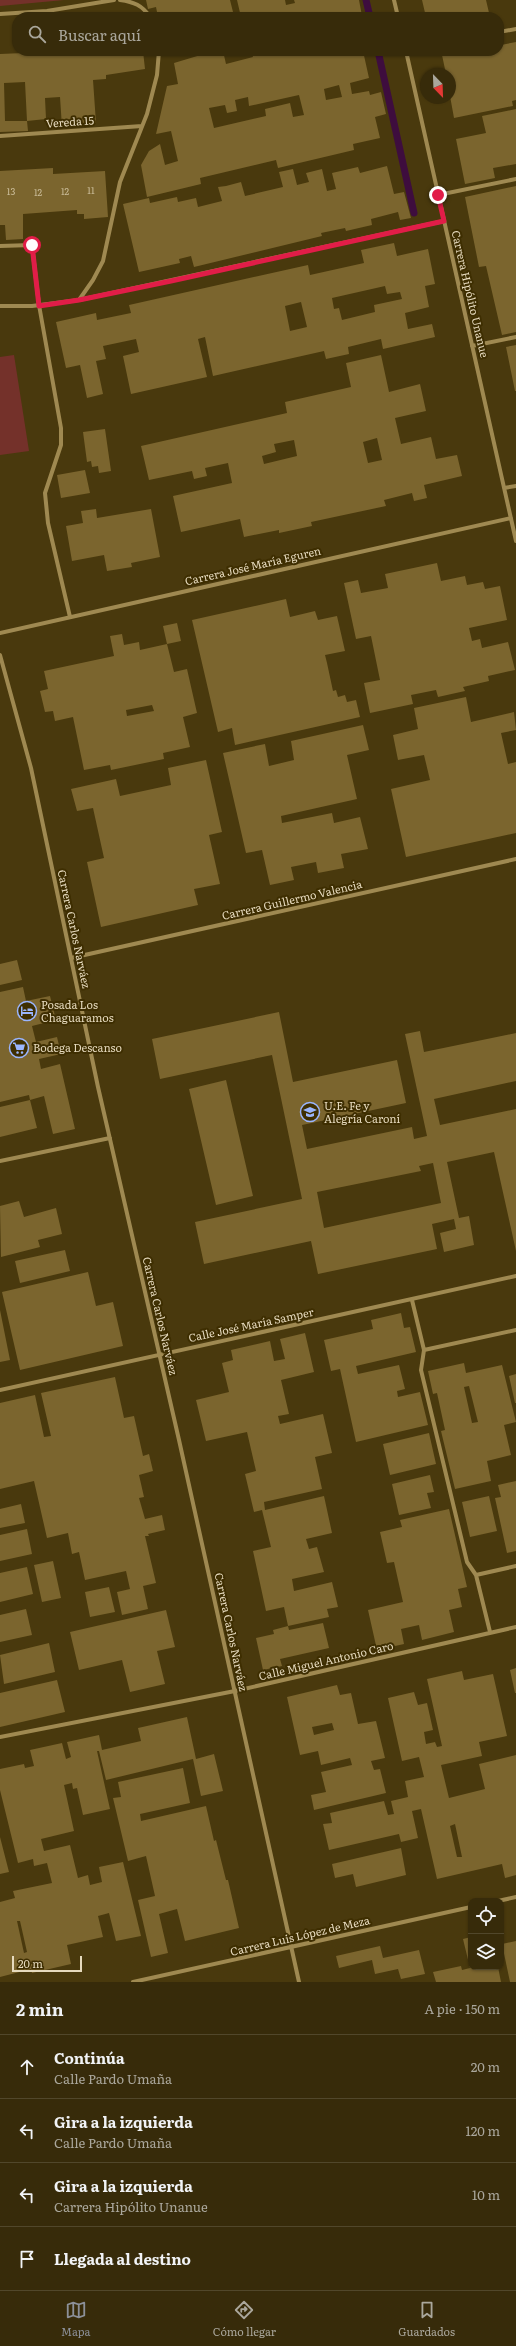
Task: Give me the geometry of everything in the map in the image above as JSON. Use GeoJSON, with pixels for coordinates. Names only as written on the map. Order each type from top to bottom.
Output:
{"type":"FeatureCollection","features":[{"type":"Feature","properties":{"kind":"street"},"geometry":{"type":"LineString","coordinates":[[31,12],[47,11],[114,0]]}},
{"type":"Feature","properties":{"kind":"street"},"geometry":{"type":"LineString","coordinates":[[120,0],[134,2],[144,8],[147,12]]}},
{"type":"Feature","properties":{"kind":"street"},"geometry":{"type":"LineString","coordinates":[[394,0],[397,12]]}},
{"type":"Feature","properties":{"kind":"street"},"geometry":{"type":"LineString","coordinates":[[0,14],[12,13]]}},
{"type":"Feature","properties":{"kind":"street"},"geometry":{"type":"LineString","coordinates":[[504,31],[516,29]]}},
{"type":"Feature","properties":{"kind":"street"},"geometry":{"type":"LineString","coordinates":[[79,300],[93,280],[103,261],[120,182],[142,126],[157,75],[159,56]]}},
{"type":"Feature","properties":{"kind":"street","name":"Carrera Hipólito Unanue"},"geometry":{"type":"LineString","coordinates":[[407,56],[516,541]]}},
{"type":"Feature","properties":{"kind":"street","name":"Vereda 15"},"geometry":{"type":"LineString","coordinates":[[0,136],[142,126]]}},
{"type":"Feature","properties":{"kind":"street"},"geometry":{"type":"LineString","coordinates":[[438,195],[516,179]]}},
{"type":"Feature","properties":{"kind":"street"},"geometry":{"type":"LineString","coordinates":[[0,306],[39,306],[79,300],[444,221]]}},
{"type":"Feature","properties":{"kind":"street"},"geometry":{"type":"LineString","coordinates":[[0,246],[32,245],[39,306],[61,428],[61,445],[56,465],[46,484],[45,493],[48,523],[70,617]]}},
{"type":"Feature","properties":{"kind":"street"},"geometry":{"type":"LineString","coordinates":[[472,346],[516,338]]}},
{"type":"Feature","properties":{"kind":"street"},"geometry":{"type":"LineString","coordinates":[[504,488],[516,486]]}},
{"type":"Feature","properties":{"kind":"street","name":"Carrera José María Eguren"},"geometry":{"type":"LineString","coordinates":[[0,633],[511,518]]}},
{"type":"Feature","properties":{"kind":"street","name":"Carrera Carlos Narváez"},"geometry":{"type":"LineString","coordinates":[[0,655],[31,768],[110,1138],[160,1354],[299,1982]]}},
{"type":"Feature","properties":{"kind":"street","name":"Carrera Guillermo Valencia"},"geometry":{"type":"LineString","coordinates":[[71,958],[516,859]]}},
{"type":"Feature","properties":{"kind":"street"},"geometry":{"type":"LineString","coordinates":[[0,1161],[110,1138]]}},
{"type":"Feature","properties":{"kind":"street","name":"Calle José María Samper"},"geometry":{"type":"LineString","coordinates":[[0,1390],[516,1276]]}},
{"type":"Feature","properties":{"kind":"street"},"geometry":{"type":"LineString","coordinates":[[412,1300],[424,1350],[421,1370],[467,1562],[476,1575],[490,1632]]}},
{"type":"Feature","properties":{"kind":"street"},"geometry":{"type":"LineString","coordinates":[[424,1350],[516,1330]]}},
{"type":"Feature","properties":{"kind":"street"},"geometry":{"type":"LineString","coordinates":[[476,1575],[516,1566]]}},
{"type":"Feature","properties":{"kind":"street","name":"Calle Miguel Antonio Caro"},"geometry":{"type":"LineString","coordinates":[[0,1737],[235,1691],[516,1627]]}},
{"type":"Feature","properties":{"kind":"street"},"geometry":{"type":"LineString","coordinates":[[504,1900],[516,1897]]}},
{"type":"Feature","properties":{"kind":"street","name":"Carrera Luis López de Meza"},"geometry":{"type":"LineString","coordinates":[[133,1982],[292,1948],[468,1908]]}},
{"type":"Feature","properties":{"kind":"shaded area"},"geometry":{"type":"Polygon","coordinates":[[[0,0],[64,0],[0,6],[0,0]]]}},
{"type":"Feature","properties":{"kind":"shaded area"},"geometry":{"type":"Polygon","coordinates":[[[14,355],[29,451],[0,455],[0,357],[14,355]]]}},
{"type":"Feature","properties":{"kind":"building"},"geometry":{"type":"Polygon","coordinates":[[[146,0],[230,0],[233,12],[157,12],[156,7],[148,9],[146,0]]]}},
{"type":"Feature","properties":{"kind":"building"},"geometry":{"type":"Polygon","coordinates":[[[237,0],[285,0],[286,5],[295,3],[294,0],[359,0],[361,12],[240,12],[237,0]]]}},
{"type":"Feature","properties":{"kind":"building"},"geometry":{"type":"Polygon","coordinates":[[[422,0],[486,0],[489,12],[425,12],[422,0]]]}},
{"type":"Feature","properties":{"kind":"building"},"geometry":{"type":"Polygon","coordinates":[[[516,42],[516,100],[512,101],[513,106],[454,118],[451,104],[456,104],[456,68],[445,68],[442,56],[504,56],[504,44],[516,42]]]}},
{"type":"Feature","properties":{"kind":"building"},"geometry":{"type":"Polygon","coordinates":[[[0,54],[12,54],[12,56],[144,56],[145,69],[106,75],[106,79],[93,80],[96,123],[62,127],[60,97],[45,98],[46,119],[27,121],[28,131],[0,132],[0,54]],[[25,82],[4,83],[5,121],[27,121],[25,82]]]}},
{"type":"Feature","properties":{"kind":"building"},"geometry":{"type":"Polygon","coordinates":[[[197,56],[224,56],[226,64],[253,56],[364,56],[369,78],[350,83],[352,94],[369,91],[370,95],[381,92],[386,114],[375,117],[380,138],[353,144],[354,150],[278,168],[276,160],[200,178],[201,184],[147,197],[141,165],[149,151],[160,144],[165,165],[178,161],[171,131],[156,134],[167,86],[178,84],[174,63],[197,56]],[[339,85],[324,89],[326,100],[342,97],[339,85]],[[299,95],[249,106],[248,97],[235,100],[237,111],[227,113],[225,105],[209,108],[214,128],[266,116],[265,109],[290,103],[293,117],[304,115],[299,95]]]}},
{"type":"Feature","properties":{"kind":"building"},"geometry":{"type":"Polygon","coordinates":[[[516,109],[516,164],[493,168],[495,178],[465,184],[456,139],[486,133],[482,116],[516,109]]]}},
{"type":"Feature","properties":{"kind":"building"},"geometry":{"type":"Polygon","coordinates":[[[387,166],[394,194],[404,192],[411,218],[400,220],[398,212],[371,219],[372,225],[346,231],[345,228],[321,233],[322,236],[194,267],[191,256],[179,259],[180,263],[139,272],[123,204],[149,198],[150,203],[177,197],[178,202],[196,198],[198,207],[222,201],[218,187],[241,182],[245,196],[283,187],[279,172],[293,169],[297,185],[309,182],[306,173],[322,169],[327,191],[336,189],[332,173],[358,167],[360,173],[387,166]]]}},
{"type":"Feature","properties":{"kind":"building"},"geometry":{"type":"Polygon","coordinates":[[[53,168],[53,174],[105,171],[108,217],[84,219],[84,214],[77,214],[77,210],[23,214],[23,239],[6,240],[5,225],[0,225],[0,171],[53,168]]]}},
{"type":"Feature","properties":{"kind":"building"},"geometry":{"type":"Polygon","coordinates":[[[516,186],[516,332],[502,335],[486,266],[479,267],[465,197],[516,186]]]}},
{"type":"Feature","properties":{"kind":"building"},"geometry":{"type":"Polygon","coordinates":[[[394,243],[397,256],[428,249],[435,284],[425,286],[429,307],[405,313],[408,329],[432,324],[435,337],[383,349],[381,339],[348,347],[349,354],[326,359],[324,351],[213,376],[205,337],[198,339],[207,377],[131,394],[123,356],[139,352],[136,339],[103,346],[106,359],[96,361],[103,394],[87,398],[80,365],[66,368],[56,322],[96,313],[97,320],[131,313],[129,305],[308,265],[310,275],[364,263],[361,250],[394,243]],[[385,286],[332,298],[334,309],[339,308],[342,320],[375,312],[374,305],[402,299],[400,292],[387,294],[385,286]],[[301,302],[285,306],[290,331],[307,327],[301,302]]]}},
{"type":"Feature","properties":{"kind":"building"},"geometry":{"type":"Polygon","coordinates":[[[516,345],[516,391],[515,391],[506,347],[516,345]]]}},
{"type":"Feature","properties":{"kind":"building"},"geometry":{"type":"Polygon","coordinates":[[[381,355],[389,392],[420,384],[426,411],[395,418],[401,444],[431,437],[436,459],[457,455],[462,476],[424,485],[427,498],[414,501],[412,493],[384,500],[386,506],[311,522],[312,526],[279,533],[279,530],[244,537],[240,519],[181,532],[173,496],[232,483],[228,463],[205,468],[207,476],[194,479],[192,471],[149,480],[141,446],[287,413],[285,402],[351,387],[346,363],[381,355]],[[377,438],[363,442],[368,463],[382,460],[377,438]],[[294,440],[274,444],[276,452],[262,456],[264,464],[297,456],[294,440]]]}},
{"type":"Feature","properties":{"kind":"building"},"geometry":{"type":"Polygon","coordinates":[[[105,429],[111,471],[99,473],[98,466],[92,467],[91,461],[87,462],[83,432],[105,429]]]}},
{"type":"Feature","properties":{"kind":"building"},"geometry":{"type":"Polygon","coordinates":[[[85,470],[90,493],[61,498],[57,475],[85,470]]]}},
{"type":"Feature","properties":{"kind":"building"},"geometry":{"type":"Polygon","coordinates":[[[96,509],[97,518],[151,509],[160,557],[131,563],[132,567],[107,571],[104,555],[72,561],[66,526],[83,523],[81,511],[96,509]]]}},
{"type":"Feature","properties":{"kind":"building"},"geometry":{"type":"Polygon","coordinates":[[[437,563],[441,581],[465,576],[467,585],[483,582],[485,589],[500,586],[507,620],[469,628],[472,641],[480,639],[482,648],[508,642],[515,670],[488,676],[489,681],[463,687],[465,691],[438,697],[436,690],[411,695],[413,704],[370,713],[364,683],[380,680],[371,636],[356,639],[344,583],[358,580],[361,593],[388,588],[385,574],[437,563]]]}},
{"type":"Feature","properties":{"kind":"building"},"geometry":{"type":"Polygon","coordinates":[[[286,599],[290,617],[315,611],[318,620],[337,616],[345,651],[325,655],[333,691],[336,690],[338,697],[345,695],[347,702],[356,700],[360,717],[235,745],[232,728],[218,732],[192,620],[286,599]]]}},
{"type":"Feature","properties":{"kind":"building"},"geometry":{"type":"Polygon","coordinates":[[[177,623],[181,641],[167,644],[163,626],[177,623]]]}},
{"type":"Feature","properties":{"kind":"building"},"geometry":{"type":"Polygon","coordinates":[[[122,634],[124,645],[139,642],[140,650],[167,644],[174,672],[187,669],[197,713],[183,717],[190,747],[163,753],[164,759],[111,770],[110,765],[84,770],[73,717],[55,721],[53,711],[45,712],[40,691],[48,689],[44,671],[114,656],[110,636],[122,634]],[[152,705],[126,710],[127,716],[154,711],[152,705]]]}},
{"type":"Feature","properties":{"kind":"building"},"geometry":{"type":"Polygon","coordinates":[[[466,697],[471,722],[514,712],[516,730],[501,733],[508,764],[516,762],[516,833],[406,857],[391,789],[430,780],[424,755],[398,760],[393,735],[418,729],[414,708],[466,697]]]}},
{"type":"Feature","properties":{"kind":"building"},"geometry":{"type":"Polygon","coordinates":[[[363,725],[369,750],[347,755],[357,799],[281,816],[282,823],[332,813],[334,823],[360,817],[368,849],[341,854],[344,868],[318,873],[316,862],[291,867],[294,880],[270,885],[262,850],[246,853],[223,753],[265,744],[269,766],[294,760],[291,741],[363,725]]]}},
{"type":"Feature","properties":{"kind":"building"},"geometry":{"type":"Polygon","coordinates":[[[206,760],[222,832],[209,835],[220,884],[194,889],[198,905],[101,927],[87,862],[104,858],[93,808],[77,811],[71,789],[116,779],[120,796],[171,785],[168,768],[206,760]]]}},
{"type":"Feature","properties":{"kind":"building","name":"Posada Los Chaguaramos"},"geometry":{"type":"Polygon","coordinates":[[[17,960],[22,980],[0,985],[0,964],[17,960]]]}},
{"type":"Feature","properties":{"kind":"building"},"geometry":{"type":"Polygon","coordinates":[[[23,987],[26,1001],[50,996],[56,1020],[32,1026],[36,1042],[57,1037],[61,1054],[39,1059],[41,1069],[60,1064],[75,1129],[53,1134],[44,1096],[30,1100],[29,1095],[0,1102],[0,992],[23,987]]]}},
{"type":"Feature","properties":{"kind":"building"},"geometry":{"type":"Polygon","coordinates":[[[279,1012],[293,1082],[397,1060],[406,1103],[302,1125],[307,1149],[412,1127],[414,1139],[427,1136],[405,1034],[420,1031],[424,1052],[516,1033],[516,1081],[434,1099],[440,1125],[516,1109],[516,1251],[494,1152],[447,1162],[459,1218],[469,1216],[474,1245],[444,1252],[440,1233],[456,1229],[454,1219],[432,1224],[437,1249],[318,1274],[311,1241],[204,1264],[195,1222],[302,1199],[272,1055],[160,1079],[152,1039],[279,1012]],[[433,1163],[419,1166],[421,1171],[317,1192],[324,1228],[441,1203],[433,1163]]]}},
{"type":"Feature","properties":{"kind":"building"},"geometry":{"type":"Polygon","coordinates":[[[226,1080],[253,1196],[216,1205],[189,1089],[226,1080]]]}},
{"type":"Feature","properties":{"kind":"building"},"geometry":{"type":"Polygon","coordinates":[[[30,1100],[37,1128],[0,1137],[0,1107],[30,1100]]]}},
{"type":"Feature","properties":{"kind":"building"},"geometry":{"type":"Polygon","coordinates":[[[19,1201],[24,1217],[56,1208],[62,1234],[38,1240],[40,1247],[1,1257],[0,1206],[19,1201]]]}},
{"type":"Feature","properties":{"kind":"building"},"geometry":{"type":"Polygon","coordinates":[[[65,1250],[70,1271],[20,1283],[15,1261],[65,1250]]]}},
{"type":"Feature","properties":{"kind":"building"},"geometry":{"type":"Polygon","coordinates":[[[88,1272],[96,1306],[113,1302],[123,1346],[20,1370],[2,1292],[88,1272]]]}},
{"type":"Feature","properties":{"kind":"building"},"geometry":{"type":"Polygon","coordinates":[[[0,1310],[10,1360],[0,1362],[0,1310]]]}},
{"type":"Feature","properties":{"kind":"building"},"geometry":{"type":"Polygon","coordinates":[[[401,1313],[404,1328],[410,1327],[416,1352],[356,1366],[358,1374],[399,1365],[405,1389],[397,1391],[398,1397],[420,1392],[428,1425],[356,1442],[340,1369],[331,1371],[324,1340],[373,1329],[371,1320],[401,1313]]]}},
{"type":"Feature","properties":{"kind":"building"},"geometry":{"type":"Polygon","coordinates":[[[305,1333],[314,1372],[281,1380],[289,1414],[278,1416],[280,1424],[323,1414],[332,1453],[315,1457],[322,1489],[264,1502],[265,1510],[324,1496],[332,1533],[306,1539],[309,1549],[317,1547],[324,1572],[292,1579],[294,1591],[332,1582],[338,1607],[327,1609],[329,1617],[288,1626],[284,1607],[266,1611],[253,1551],[271,1547],[262,1510],[254,1512],[245,1474],[256,1471],[247,1432],[206,1441],[196,1400],[229,1392],[222,1363],[233,1360],[231,1350],[270,1341],[274,1361],[285,1359],[280,1339],[305,1333]]]}},
{"type":"Feature","properties":{"kind":"building"},"geometry":{"type":"Polygon","coordinates":[[[464,1363],[466,1373],[502,1365],[516,1422],[504,1425],[511,1455],[487,1461],[491,1481],[455,1489],[441,1431],[445,1430],[437,1393],[433,1394],[428,1371],[464,1363]],[[469,1386],[464,1387],[472,1423],[478,1422],[469,1386]]]}},
{"type":"Feature","properties":{"kind":"building"},"geometry":{"type":"Polygon","coordinates":[[[516,1374],[516,1403],[515,1403],[509,1376],[516,1374]]]}},
{"type":"Feature","properties":{"kind":"building"},"geometry":{"type":"Polygon","coordinates":[[[115,1377],[124,1418],[134,1416],[143,1456],[149,1454],[153,1471],[139,1475],[144,1497],[139,1498],[145,1519],[162,1515],[165,1530],[145,1536],[156,1583],[143,1586],[148,1609],[122,1615],[117,1592],[130,1589],[126,1571],[85,1580],[79,1552],[72,1554],[68,1533],[47,1538],[34,1481],[0,1489],[0,1403],[35,1395],[44,1437],[51,1436],[41,1393],[115,1377]]]}},
{"type":"Feature","properties":{"kind":"building"},"geometry":{"type":"Polygon","coordinates":[[[429,1433],[436,1464],[390,1475],[383,1444],[429,1433]]]}},
{"type":"Feature","properties":{"kind":"building"},"geometry":{"type":"Polygon","coordinates":[[[430,1475],[434,1492],[427,1493],[431,1508],[399,1515],[392,1484],[430,1475]]]}},
{"type":"Feature","properties":{"kind":"building"},"geometry":{"type":"Polygon","coordinates":[[[516,1481],[516,1551],[507,1553],[495,1498],[501,1497],[498,1485],[516,1481]]]}},
{"type":"Feature","properties":{"kind":"building"},"geometry":{"type":"Polygon","coordinates":[[[489,1496],[497,1531],[470,1537],[462,1502],[489,1496]]]}},
{"type":"Feature","properties":{"kind":"building"},"geometry":{"type":"Polygon","coordinates":[[[21,1504],[25,1523],[0,1528],[0,1509],[21,1504]]]}},
{"type":"Feature","properties":{"kind":"building"},"geometry":{"type":"Polygon","coordinates":[[[449,1509],[467,1587],[458,1589],[462,1607],[449,1610],[454,1632],[422,1640],[419,1625],[401,1629],[404,1644],[377,1650],[368,1610],[403,1602],[394,1562],[387,1563],[380,1532],[402,1527],[400,1520],[449,1509]]]}},
{"type":"Feature","properties":{"kind":"building"},"geometry":{"type":"Polygon","coordinates":[[[27,1529],[32,1554],[0,1561],[0,1535],[27,1529]]]}},
{"type":"Feature","properties":{"kind":"building"},"geometry":{"type":"Polygon","coordinates":[[[53,1561],[61,1598],[42,1602],[34,1565],[53,1561]]]}},
{"type":"Feature","properties":{"kind":"building"},"geometry":{"type":"Polygon","coordinates":[[[27,1567],[33,1594],[0,1602],[0,1573],[27,1567]]]}},
{"type":"Feature","properties":{"kind":"building"},"geometry":{"type":"Polygon","coordinates":[[[109,1587],[115,1612],[90,1617],[85,1592],[109,1587]]]}},
{"type":"Feature","properties":{"kind":"building"},"geometry":{"type":"Polygon","coordinates":[[[26,1609],[32,1635],[0,1642],[0,1615],[26,1609]]]}},
{"type":"Feature","properties":{"kind":"building"},"geometry":{"type":"Polygon","coordinates":[[[166,1610],[175,1647],[157,1651],[165,1684],[130,1692],[122,1660],[79,1670],[70,1632],[166,1610]]]}},
{"type":"Feature","properties":{"kind":"building"},"geometry":{"type":"Polygon","coordinates":[[[323,1623],[329,1648],[280,1659],[282,1666],[263,1670],[256,1638],[274,1634],[273,1630],[288,1626],[289,1630],[323,1623]]]}},
{"type":"Feature","properties":{"kind":"building"},"geometry":{"type":"Polygon","coordinates":[[[49,1643],[55,1672],[4,1684],[0,1655],[49,1643]]]}},
{"type":"Feature","properties":{"kind":"building"},"geometry":{"type":"Polygon","coordinates":[[[516,1668],[516,1693],[515,1693],[510,1670],[516,1668]]]}},
{"type":"Feature","properties":{"kind":"building"},"geometry":{"type":"Polygon","coordinates":[[[462,1671],[464,1680],[493,1674],[507,1736],[479,1742],[482,1756],[441,1765],[449,1798],[485,1789],[479,1764],[516,1755],[516,1875],[505,1878],[502,1864],[437,1879],[421,1809],[412,1811],[418,1838],[401,1842],[399,1834],[329,1850],[323,1824],[332,1823],[330,1813],[384,1801],[388,1815],[394,1814],[391,1801],[408,1797],[405,1781],[424,1777],[419,1757],[402,1761],[388,1698],[414,1692],[418,1705],[427,1703],[433,1730],[424,1732],[426,1744],[435,1742],[437,1747],[442,1746],[427,1679],[462,1671]],[[455,1824],[450,1826],[457,1857],[462,1857],[455,1824]]]}},
{"type":"Feature","properties":{"kind":"building"},"geometry":{"type":"Polygon","coordinates":[[[57,1680],[65,1712],[0,1727],[0,1693],[57,1680]]]}},
{"type":"Feature","properties":{"kind":"building"},"geometry":{"type":"Polygon","coordinates":[[[337,1685],[340,1695],[351,1693],[358,1724],[376,1721],[385,1758],[371,1761],[374,1770],[380,1769],[386,1793],[314,1810],[311,1795],[326,1792],[321,1772],[352,1765],[350,1758],[321,1765],[318,1751],[300,1755],[287,1697],[337,1685]],[[332,1723],[312,1727],[314,1735],[334,1730],[332,1723]]]}},
{"type":"Feature","properties":{"kind":"building"},"geometry":{"type":"Polygon","coordinates":[[[187,1717],[196,1759],[214,1754],[223,1791],[201,1796],[193,1759],[106,1780],[99,1751],[97,1751],[110,1809],[83,1815],[77,1788],[73,1789],[72,1783],[64,1785],[74,1831],[41,1839],[44,1851],[70,1845],[78,1878],[88,1875],[90,1885],[102,1882],[99,1867],[123,1862],[141,1936],[116,1941],[109,1913],[98,1916],[103,1937],[67,1945],[71,1964],[32,1973],[31,1969],[0,1977],[0,1902],[15,1898],[13,1891],[52,1883],[47,1863],[34,1866],[33,1859],[18,1863],[0,1790],[0,1769],[24,1764],[25,1768],[34,1766],[30,1750],[62,1743],[66,1759],[71,1757],[67,1742],[99,1735],[102,1750],[141,1741],[138,1728],[187,1717]],[[17,1921],[24,1953],[27,1952],[20,1921],[17,1921]]]}},
{"type":"Feature","properties":{"kind":"building"},"geometry":{"type":"Polygon","coordinates":[[[183,1768],[190,1803],[140,1814],[141,1821],[206,1806],[214,1841],[216,1840],[226,1880],[228,1880],[239,1928],[185,1941],[177,1909],[159,1914],[168,1953],[151,1957],[138,1900],[155,1896],[146,1856],[128,1861],[113,1798],[121,1797],[118,1782],[183,1768]]]}},
{"type":"Feature","properties":{"kind":"building"},"geometry":{"type":"Polygon","coordinates":[[[0,1837],[9,1872],[0,1874],[0,1837]]]}},
{"type":"Feature","properties":{"kind":"building"},"geometry":{"type":"Polygon","coordinates":[[[401,1848],[406,1875],[356,1887],[353,1874],[335,1878],[332,1864],[401,1848]]]}},
{"type":"Feature","properties":{"kind":"building"},"geometry":{"type":"Polygon","coordinates":[[[468,1938],[468,1960],[463,1939],[468,1938]]]}},
{"type":"Feature","properties":{"kind":"building"},"geometry":{"type":"Polygon","coordinates":[[[516,1941],[516,1982],[510,1982],[504,1954],[504,1944],[516,1941]]]}},
{"type":"Feature","properties":{"kind":"building"},"geometry":{"type":"Polygon","coordinates":[[[380,1946],[383,1958],[419,1950],[425,1974],[401,1979],[398,1969],[375,1974],[372,1960],[339,1968],[336,1956],[380,1946]]]}},
{"type":"Feature","properties":{"kind":"building"},"geometry":{"type":"Polygon","coordinates":[[[461,1966],[462,1970],[468,1968],[468,1970],[499,1970],[501,1982],[436,1982],[433,1972],[461,1966]]]}},
{"type":"Feature","properties":{"kind":"waterway"},"geometry":{"type":"LineString","coordinates":[[366,0],[369,12]]}},
{"type":"Feature","properties":{"kind":"waterway"},"geometry":{"type":"LineString","coordinates":[[379,56],[414,213]]}},
{"type":"Feature","properties":{"kind":"place","name":"Posada Los Chaguaramos"},"geometry":{"type":"Point","coordinates":[27,1011]}},
{"type":"Feature","properties":{"kind":"place","name":"Bodega Descanso"},"geometry":{"type":"Point","coordinates":[19,1048]}},
{"type":"Feature","properties":{"kind":"place","name":"U.E. Fe y Alegría Caroní"},"geometry":{"type":"Point","coordinates":[310,1112]}},
{"type":"Feature","properties":{"kind":"route"},"geometry":{"type":"LineString","coordinates":[[32,245],[39,306],[79,300],[171,281],[444,221],[438,195]]}}]}
